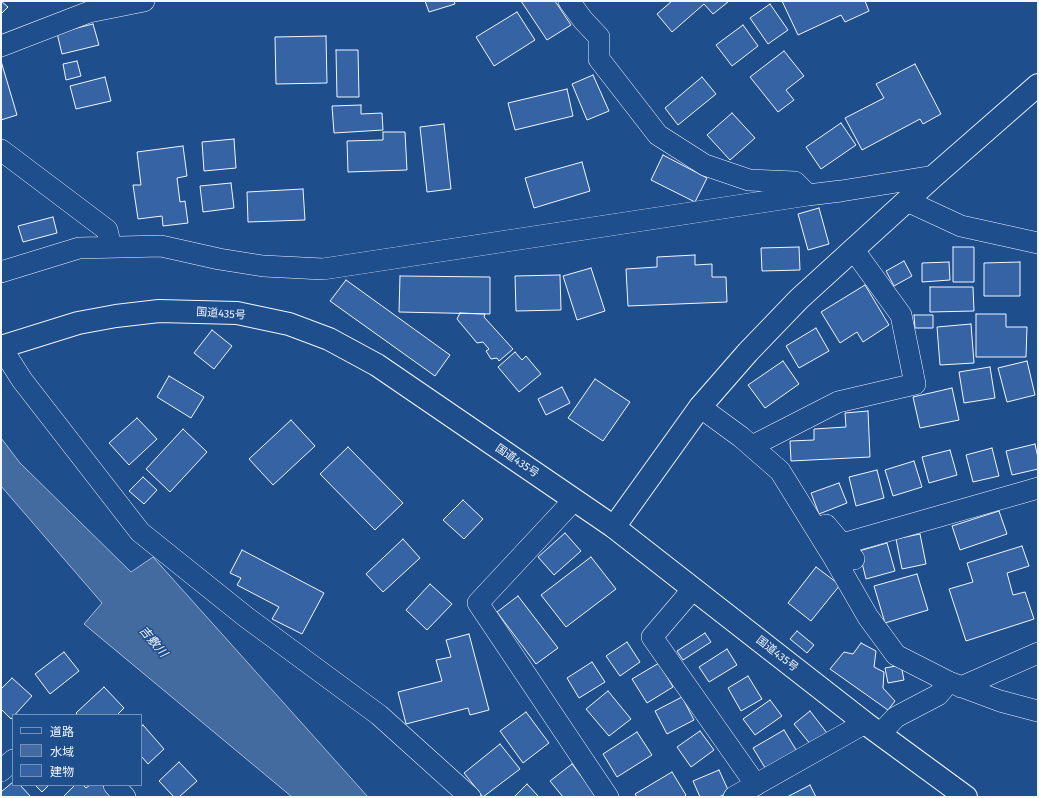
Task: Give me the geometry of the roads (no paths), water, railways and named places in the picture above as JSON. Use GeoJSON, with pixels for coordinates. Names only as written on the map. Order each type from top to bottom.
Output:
{"type":"FeatureCollection","features":[{"type":"Feature","properties":{"kind":"main road"},"geometry":{"type":"LineString","coordinates":[[614,527],[700,408],[773,325],[799,299],[934,176],[1038,85]]}},
{"type":"Feature","properties":{"kind":"main road","name":"国道435号"},"geometry":{"type":"LineString","coordinates":[[1,347],[78,323],[116,316],[159,311],[237,313],[289,324],[329,339],[377,365],[614,527],[872,728],[966,797]]}},
{"type":"Feature","properties":{"kind":"street"},"geometry":{"type":"LineString","coordinates":[[1,46],[89,12],[144,1]]}},
{"type":"Feature","properties":{"kind":"street"},"geometry":{"type":"LineString","coordinates":[[569,1],[583,20],[599,37],[599,59],[624,89],[658,135],[705,165],[749,180],[795,182],[808,195]]}},
{"type":"Feature","properties":{"kind":"street"},"geometry":{"type":"LineString","coordinates":[[1,150],[107,230],[111,248]]}},
{"type":"Feature","properties":{"kind":"street"},"geometry":{"type":"LineString","coordinates":[[1,272],[79,248],[161,246],[219,259],[263,266],[323,269],[934,176]]}},
{"type":"Feature","properties":{"kind":"street"},"geometry":{"type":"LineString","coordinates":[[907,201],[962,226],[1038,243]]}},
{"type":"Feature","properties":{"kind":"street"},"geometry":{"type":"LineString","coordinates":[[752,446],[838,402],[915,384],[902,315],[854,249]]}},
{"type":"Feature","properties":{"kind":"street"},"geometry":{"type":"LineString","coordinates":[[1,347],[22,380],[140,532],[246,617],[379,715],[470,797]]}},
{"type":"Feature","properties":{"kind":"street"},"geometry":{"type":"LineString","coordinates":[[700,408],[752,446],[780,471],[834,558],[868,617],[896,655],[955,684],[1000,701],[1038,711]]}},
{"type":"Feature","properties":{"kind":"street"},"geometry":{"type":"LineString","coordinates":[[826,525],[848,552],[1038,488]]}},
{"type":"Feature","properties":{"kind":"street"},"geometry":{"type":"LineString","coordinates":[[574,500],[478,603],[608,797]]}},
{"type":"Feature","properties":{"kind":"street"},"geometry":{"type":"LineString","coordinates":[[693,589],[652,637],[756,785]]}},
{"type":"Feature","properties":{"kind":"street"},"geometry":{"type":"LineString","coordinates":[[734,797],[938,696],[955,684],[1038,653]]}},
{"type":"Feature","properties":{"kind":"street"},"geometry":{"type":"LineString","coordinates":[[1,770],[12,761]]}},
{"type":"Feature","properties":{"kind":"street"},"geometry":{"type":"LineString","coordinates":[[115,786],[125,797]]}},
{"type":"Feature","properties":{"kind":"water","name":"吉敷川"},"geometry":{"type":"Polygon","coordinates":[[[1,438],[20,463],[131,572],[153,557],[368,797],[292,797],[84,624],[102,603],[1,486],[1,438]]]}}]}
